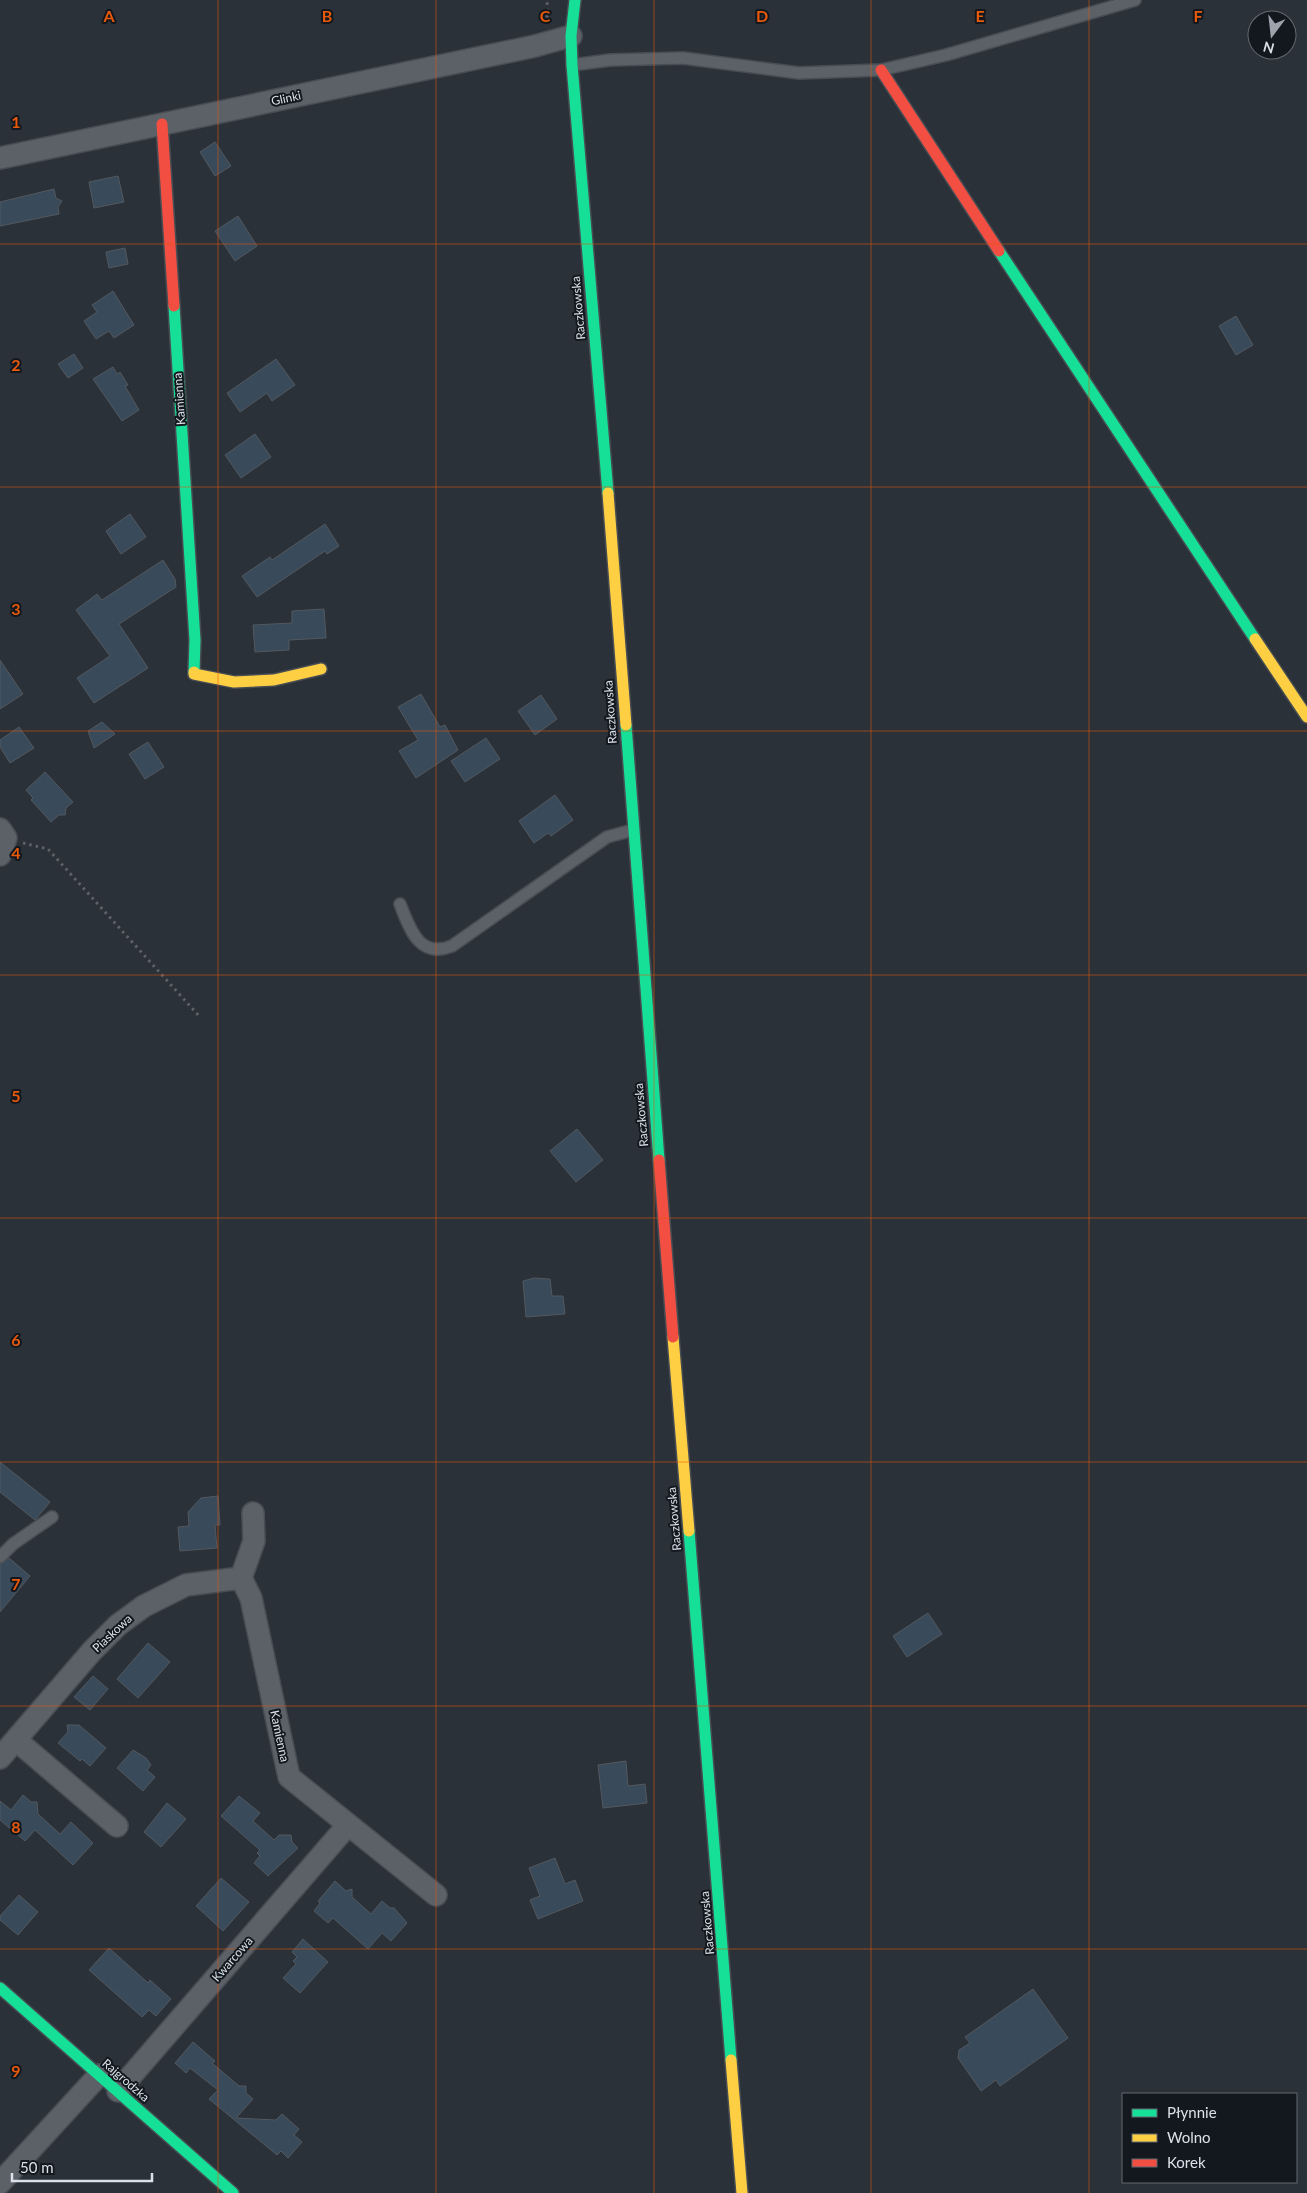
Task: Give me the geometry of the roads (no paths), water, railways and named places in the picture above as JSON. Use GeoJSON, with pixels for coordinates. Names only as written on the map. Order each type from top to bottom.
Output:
{"type":"FeatureCollection","features":[{"type":"Feature","properties":{"kind":"street","name":"Raczkowska"},"geometry":{"type":"LineString","coordinates":[[575,0],[571,36],[572,65],[613,553],[633,830],[742,2193]]}},
{"type":"Feature","properties":{"kind":"street","name":"Raczkowska"},"geometry":{"type":"LineString","coordinates":[[561,13],[571,36]]}},
{"type":"Feature","properties":{"kind":"street","name":"Glinki"},"geometry":{"type":"LineString","coordinates":[[0,158],[535,46],[571,36]]}},
{"type":"Feature","properties":{"kind":"street"},"geometry":{"type":"LineString","coordinates":[[881,70],[1071,363],[1307,717]]}},
{"type":"Feature","properties":{"kind":"street","name":"Kamienna"},"geometry":{"type":"LineString","coordinates":[[162,124],[195,640],[194,674],[234,682],[274,680],[320,669]]}},
{"type":"Feature","properties":{"kind":"street"},"geometry":{"type":"LineString","coordinates":[[241,1578],[254,1541],[253,1513]]}},
{"type":"Feature","properties":{"kind":"street","name":"Kamienna"},"geometry":{"type":"LineString","coordinates":[[241,1578],[251,1598],[289,1777],[347,1826],[365,1837],[436,1895]]}},
{"type":"Feature","properties":{"kind":"street","name":"Piaskowa"},"geometry":{"type":"LineString","coordinates":[[0,1758],[92,1651],[118,1625],[144,1606],[186,1585],[241,1578]]}},
{"type":"Feature","properties":{"kind":"street"},"geometry":{"type":"LineString","coordinates":[[16,1740],[117,1826]]}},
{"type":"Feature","properties":{"kind":"street","name":"Kwarcowa"},"geometry":{"type":"LineString","coordinates":[[118,2092],[347,1826]]}},
{"type":"Feature","properties":{"kind":"street","name":"Rajgrodzka"},"geometry":{"type":"LineString","coordinates":[[0,1988],[233,2193]]}},
{"type":"Feature","properties":{"kind":"street"},"geometry":{"type":"LineString","coordinates":[[0,2183],[99,2075]]}},
{"type":"Feature","properties":{"kind":"lane"},"geometry":{"type":"LineString","coordinates":[[572,65],[610,60],[683,58],[799,73],[881,70],[946,55],[1135,0]]}},
{"type":"Feature","properties":{"kind":"lane"},"geometry":{"type":"LineString","coordinates":[[400,904],[411,931],[422,945],[432,950],[441,951],[452,946],[607,837],[633,830]]}},
{"type":"Feature","properties":{"kind":"lane"},"geometry":{"type":"LineString","coordinates":[[0,1557],[13,1544],[52,1517]]}}]}
